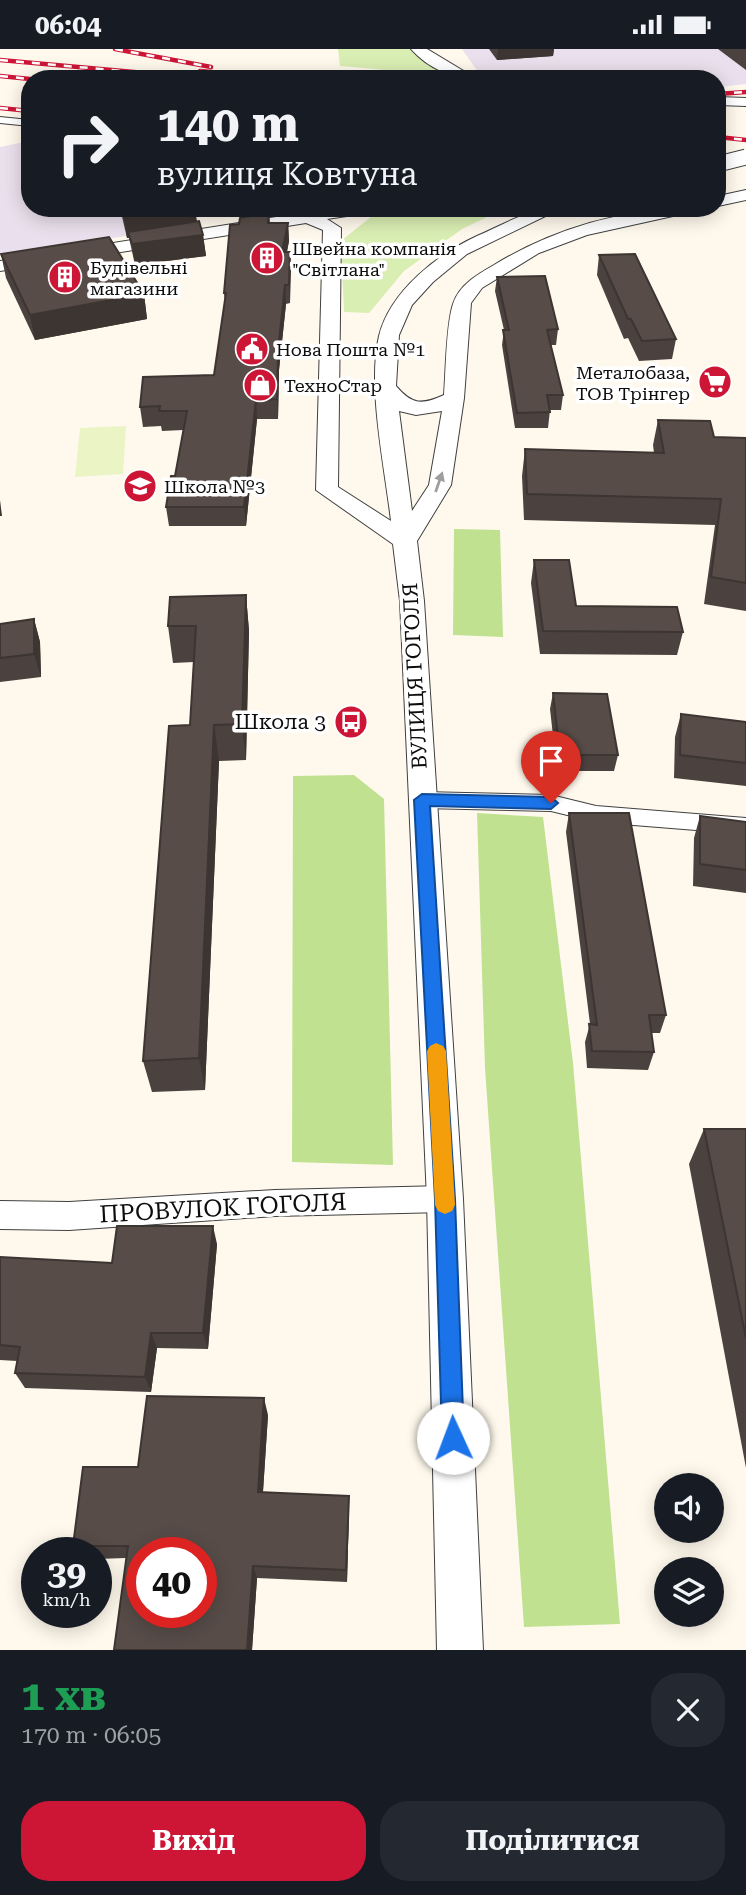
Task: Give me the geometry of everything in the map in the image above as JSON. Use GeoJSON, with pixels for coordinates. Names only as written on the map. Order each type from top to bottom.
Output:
{"type":"FeatureCollection","features":[{"type":"Feature","properties":{"kind":"street"},"geometry":{"type":"LineString","coordinates":[[418,49],[451,70]]}},
{"type":"Feature","properties":{"kind":"street"},"geometry":{"type":"LineString","coordinates":[[726,101],[746,102]]}},
{"type":"Feature","properties":{"kind":"street"},"geometry":{"type":"LineString","coordinates":[[0,120],[21,122]]}},
{"type":"Feature","properties":{"kind":"street"},"geometry":{"type":"LineString","coordinates":[[726,199],[746,195]]}},
{"type":"Feature","properties":{"kind":"street"},"geometry":{"type":"LineString","coordinates":[[0,266],[322,217]]}},
{"type":"Feature","properties":{"kind":"street"},"geometry":{"type":"LineString","coordinates":[[332,228],[349,217]]}},
{"type":"Feature","properties":{"kind":"street","name":"ВУЛИЦЯ ГОГОЛЯ"},"geometry":{"type":"LineString","coordinates":[[460,1650],[445,1199],[412,601],[386,387],[389,335],[404,303],[427,278],[461,250],[534,217]]}},
{"type":"Feature","properties":{"kind":"street"},"geometry":{"type":"LineString","coordinates":[[327,490],[405,541],[440,485],[454,398],[463,303],[475,284],[533,249],[569,235],[646,217]]}},
{"type":"Feature","properties":{"kind":"street"},"geometry":{"type":"LineString","coordinates":[[312,219],[332,228]]}},
{"type":"Feature","properties":{"kind":"street"},"geometry":{"type":"LineString","coordinates":[[327,490],[332,228]]}},
{"type":"Feature","properties":{"kind":"street"},"geometry":{"type":"LineString","coordinates":[[386,387],[402,405],[415,408],[433,408],[454,398]]}},
{"type":"Feature","properties":{"kind":"street"},"geometry":{"type":"LineString","coordinates":[[327,490],[357,504],[382,503],[397,483]]}},
{"type":"Feature","properties":{"kind":"street"},"geometry":{"type":"LineString","coordinates":[[422,800],[551,803],[596,814],[746,826]]}},
{"type":"Feature","properties":{"kind":"street","name":"ПРОВУЛОК ГОГОЛЯ"},"geometry":{"type":"LineString","coordinates":[[0,1215],[69,1216],[275,1203],[445,1199]]}},
{"type":"Feature","properties":{"kind":"shaded area"},"geometry":{"type":"Polygon","coordinates":[[[462,49],[746,49],[746,84],[726,86],[726,70],[477,70],[462,49]]]}},
{"type":"Feature","properties":{"kind":"shaded area"},"geometry":{"type":"Polygon","coordinates":[[[21,143],[21,217],[145,217],[127,236],[0,254],[0,147],[21,143]]]}},
{"type":"Feature","properties":{"kind":"green space"},"geometry":{"type":"Polygon","coordinates":[[[338,49],[409,49],[439,70],[386,70],[340,66],[338,49]]]}},
{"type":"Feature","properties":{"kind":"green space"},"geometry":{"type":"Polygon","coordinates":[[[371,217],[487,217],[462,229],[404,271],[369,313],[344,312],[341,241],[371,217]]]}},
{"type":"Feature","properties":{"kind":"green space"},"geometry":{"type":"Polygon","coordinates":[[[126,426],[123,474],[75,477],[80,428],[126,426]]]}},
{"type":"Feature","properties":{"kind":"green space"},"geometry":{"type":"Polygon","coordinates":[[[454,529],[500,530],[503,637],[453,635],[454,529]]]}},
{"type":"Feature","properties":{"kind":"green space"},"geometry":{"type":"Polygon","coordinates":[[[354,775],[384,799],[393,1165],[292,1162],[293,776],[354,775]]]}},
{"type":"Feature","properties":{"kind":"green space"},"geometry":{"type":"Polygon","coordinates":[[[477,813],[543,817],[573,1063],[620,1624],[524,1627],[485,1068],[477,813]]]}},
{"type":"Feature","properties":{"kind":"building"},"geometry":{"type":"Polygon","coordinates":[[[269,217],[268,223],[288,223],[282,252],[290,252],[289,285],[285,285],[278,351],[277,399],[256,400],[244,507],[166,507],[171,476],[175,476],[187,411],[159,411],[160,406],[140,407],[143,377],[214,375],[226,293],[230,225],[239,224],[240,218],[269,217]]]}},
{"type":"Feature","properties":{"kind":"building"},"geometry":{"type":"Polygon","coordinates":[[[199,221],[203,235],[132,244],[128,232],[199,221]]]}},
{"type":"Feature","properties":{"kind":"building"},"geometry":{"type":"Polygon","coordinates":[[[109,237],[144,294],[30,315],[1,254],[109,237]]]}},
{"type":"Feature","properties":{"kind":"building"},"geometry":{"type":"Polygon","coordinates":[[[635,254],[676,339],[642,341],[631,319],[628,319],[599,255],[635,254]]]}},
{"type":"Feature","properties":{"kind":"building"},"geometry":{"type":"Polygon","coordinates":[[[545,276],[558,329],[547,330],[563,395],[547,395],[550,412],[517,413],[503,330],[509,330],[497,277],[545,276]]]}},
{"type":"Feature","properties":{"kind":"building"},"geometry":{"type":"Polygon","coordinates":[[[658,420],[710,421],[714,437],[746,438],[746,583],[711,577],[721,499],[527,494],[525,449],[664,453],[658,420]]]}},
{"type":"Feature","properties":{"kind":"building"},"geometry":{"type":"Polygon","coordinates":[[[534,560],[569,560],[576,606],[677,607],[683,632],[543,631],[534,560]]]}},
{"type":"Feature","properties":{"kind":"building"},"geometry":{"type":"Polygon","coordinates":[[[246,595],[242,724],[214,725],[199,1058],[143,1061],[169,726],[190,725],[196,626],[168,626],[170,597],[246,595]]]}},
{"type":"Feature","properties":{"kind":"building"},"geometry":{"type":"Polygon","coordinates":[[[34,619],[34,654],[0,658],[0,624],[34,619]]]}},
{"type":"Feature","properties":{"kind":"building"},"geometry":{"type":"Polygon","coordinates":[[[553,693],[607,694],[618,755],[560,755],[553,693]]]}},
{"type":"Feature","properties":{"kind":"building"},"geometry":{"type":"Polygon","coordinates":[[[681,714],[746,722],[746,763],[680,755],[681,714]]]}},
{"type":"Feature","properties":{"kind":"building"},"geometry":{"type":"Polygon","coordinates":[[[569,813],[629,813],[666,1015],[649,1015],[654,1052],[592,1051],[589,1024],[597,1025],[569,813]]]}},
{"type":"Feature","properties":{"kind":"building"},"geometry":{"type":"Polygon","coordinates":[[[700,816],[746,822],[746,870],[700,864],[700,816]]]}},
{"type":"Feature","properties":{"kind":"building"},"geometry":{"type":"Polygon","coordinates":[[[704,1129],[746,1129],[746,1338],[704,1129]]]}},
{"type":"Feature","properties":{"kind":"building"},"geometry":{"type":"Polygon","coordinates":[[[117,1226],[213,1226],[203,1333],[151,1333],[145,1377],[15,1373],[20,1347],[0,1345],[0,1257],[112,1263],[117,1226]]]}},
{"type":"Feature","properties":{"kind":"building"},"geometry":{"type":"Polygon","coordinates":[[[147,1396],[264,1398],[258,1492],[349,1496],[346,1570],[253,1566],[247,1650],[114,1650],[126,1561],[126,1628],[217,1628],[217,1537],[126,1537],[126,1546],[112,1546],[112,1537],[74,1537],[83,1467],[138,1467],[147,1396]]]}},
{"type":"Feature","properties":{"kind":"railway"},"geometry":{"type":"LineString","coordinates":[[115,49],[211,67]]}},
{"type":"Feature","properties":{"kind":"railway"},"geometry":{"type":"LineString","coordinates":[[0,60],[112,70]]}},
{"type":"Feature","properties":{"kind":"railway"},"geometry":{"type":"LineString","coordinates":[[0,76],[21,78]]}},
{"type":"Feature","properties":{"kind":"railway"},"geometry":{"type":"LineString","coordinates":[[726,93],[746,92]]}},
{"type":"Feature","properties":{"kind":"railway"},"geometry":{"type":"LineString","coordinates":[[0,108],[21,110]]}},
{"type":"Feature","properties":{"kind":"railway"},"geometry":{"type":"LineString","coordinates":[[726,138],[746,140]]}},
{"type":"Feature","properties":{"kind":"slow traffic"},"geometry":{"type":"LineString","coordinates":[[436,1051],[445,1205]]}},
{"type":"Feature","properties":{"kind":"place","name":"Швейна компанія \"Світлана\""},"geometry":{"type":"Point","coordinates":[267,258]}},
{"type":"Feature","properties":{"kind":"place","name":"Будівельні магазини"},"geometry":{"type":"Point","coordinates":[65,277]}},
{"type":"Feature","properties":{"kind":"place","name":"Нова Пошта №1"},"geometry":{"type":"Point","coordinates":[252,349]}},
{"type":"Feature","properties":{"kind":"place","name":"Металобаза, ТОВ Трінгер"},"geometry":{"type":"Point","coordinates":[715,382]}},
{"type":"Feature","properties":{"kind":"place","name":"ТехноСтар"},"geometry":{"type":"Point","coordinates":[260,385]}},
{"type":"Feature","properties":{"kind":"place","name":"Школа №3"},"geometry":{"type":"Point","coordinates":[140,486]}},
{"type":"Feature","properties":{"kind":"place","name":"Школа 3"},"geometry":{"type":"Point","coordinates":[351,722]}},
{"type":"Feature","properties":{"kind":"route"},"geometry":{"type":"LineString","coordinates":[[453,1438],[445,1199],[422,800],[551,803]]}}]}
